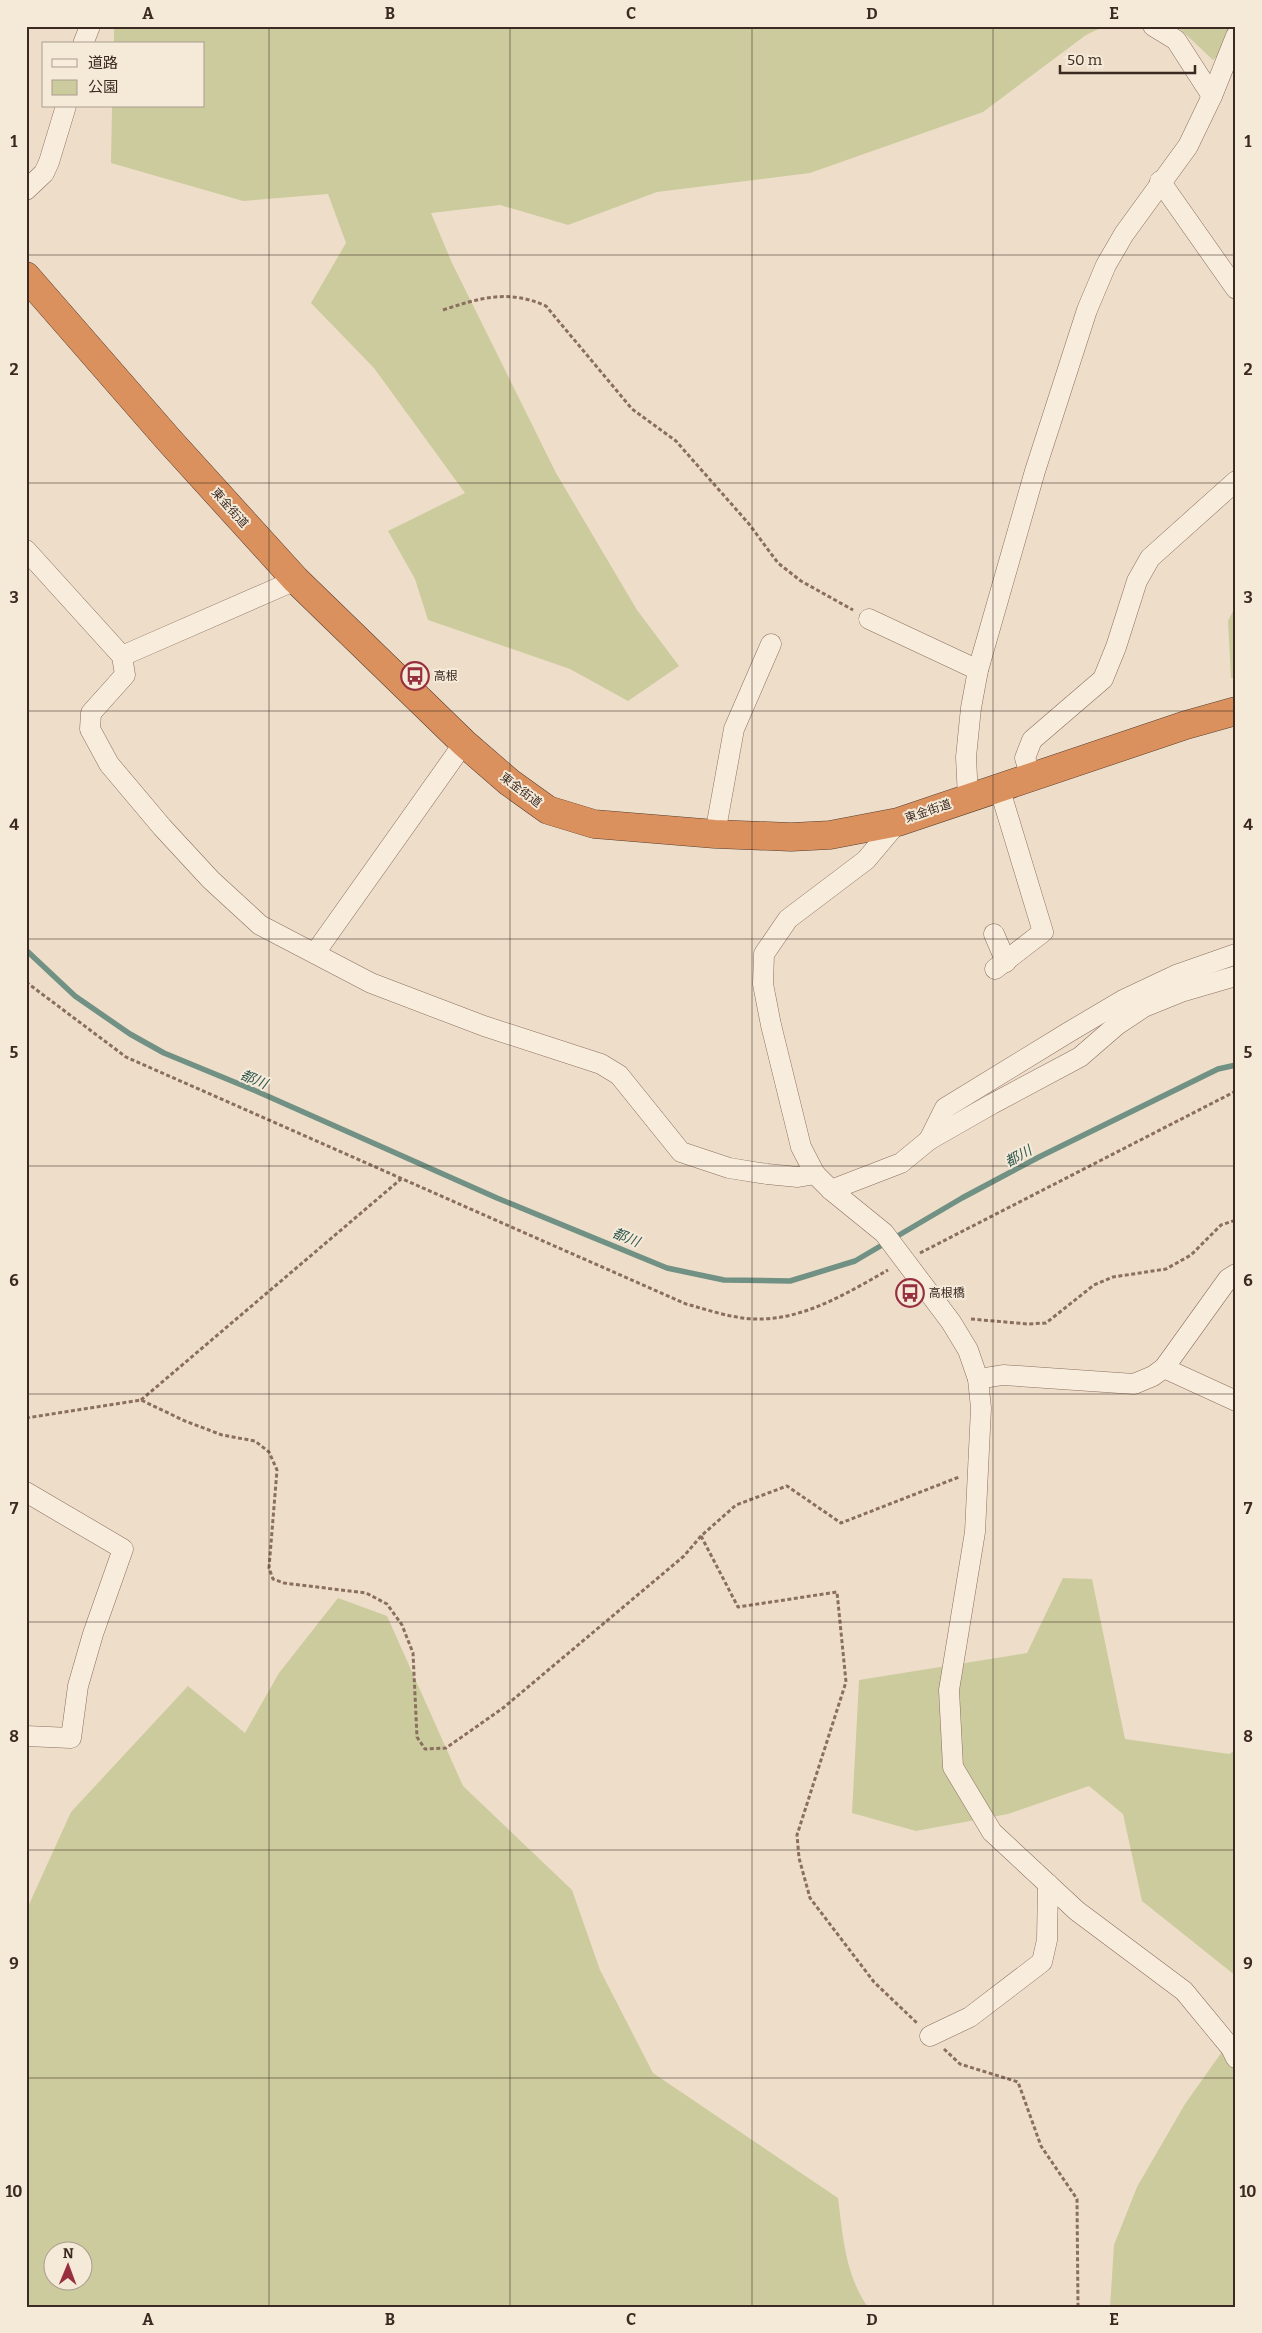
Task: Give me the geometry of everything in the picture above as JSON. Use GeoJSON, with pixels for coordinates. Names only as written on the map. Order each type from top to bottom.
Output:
{"type":"FeatureCollection","features":[{"type":"Feature","properties":{"kind":"highway","name":"東金街道"},"geometry":{"type":"LineString","coordinates":[[26,276],[168,439],[296,580],[464,743],[532,800],[556,813],[594,824],[715,834],[791,838],[830,835],[898,822],[1031,776],[1211,717],[1236,711]]}},
{"type":"Feature","properties":{"kind":"street"},"geometry":{"type":"LineString","coordinates":[[85,42],[90,26]]}},
{"type":"Feature","properties":{"kind":"street"},"geometry":{"type":"LineString","coordinates":[[1153,26],[1176,40],[1212,96]]}},
{"type":"Feature","properties":{"kind":"street"},"geometry":{"type":"LineString","coordinates":[[968,798],[966,757],[971,708],[978,670],[1035,472],[1087,310],[1106,265],[1124,234],[1160,181],[1188,146],[1212,96],[1236,36]]}},
{"type":"Feature","properties":{"kind":"street"},"geometry":{"type":"LineString","coordinates":[[26,190],[44,173],[65,108]]}},
{"type":"Feature","properties":{"kind":"street"},"geometry":{"type":"LineString","coordinates":[[1160,181],[1236,289]]}},
{"type":"Feature","properties":{"kind":"street"},"geometry":{"type":"LineString","coordinates":[[1031,776],[1025,758],[1032,740],[1103,679],[1116,647],[1137,581],[1150,558],[1236,481]]}},
{"type":"Feature","properties":{"kind":"street"},"geometry":{"type":"LineString","coordinates":[[26,550],[122,656],[125,675],[91,713],[90,729],[108,764],[211,880],[260,925],[371,983],[484,1026],[601,1064],[620,1075],[682,1152],[729,1168],[798,1177],[815,1174]]}},
{"type":"Feature","properties":{"kind":"street"},"geometry":{"type":"LineString","coordinates":[[122,656],[296,580]]}},
{"type":"Feature","properties":{"kind":"street"},"geometry":{"type":"LineString","coordinates":[[869,619],[978,670]]}},
{"type":"Feature","properties":{"kind":"street"},"geometry":{"type":"LineString","coordinates":[[715,834],[734,729],[771,644]]}},
{"type":"Feature","properties":{"kind":"street"},"geometry":{"type":"LineString","coordinates":[[315,953],[464,743]]}},
{"type":"Feature","properties":{"kind":"street"},"geometry":{"type":"LineString","coordinates":[[994,934],[1000,966],[1044,932],[999,787]]}},
{"type":"Feature","properties":{"kind":"street"},"geometry":{"type":"LineString","coordinates":[[898,822],[866,860],[788,920],[764,954],[763,984],[771,1026],[801,1147],[815,1174],[831,1190],[884,1233],[950,1322],[968,1350],[978,1379],[981,1408],[975,1532],[949,1690],[953,1768],[992,1832],[1077,1911],[1184,1991],[1232,2048],[1236,2058]]}},
{"type":"Feature","properties":{"kind":"street"},"geometry":{"type":"LineString","coordinates":[[929,1140],[945,1108],[1069,1032],[1123,1000],[1176,976],[1236,954]]}},
{"type":"Feature","properties":{"kind":"street"},"geometry":{"type":"LineString","coordinates":[[831,1190],[901,1163],[929,1140],[1080,1057],[1117,1025],[1144,1007],[1180,992],[1236,976]]}},
{"type":"Feature","properties":{"kind":"street"},"geometry":{"type":"LineString","coordinates":[[978,1379],[1003,1375],[1134,1384],[1153,1376],[1164,1368],[1228,1279],[1236,1274]]}},
{"type":"Feature","properties":{"kind":"street"},"geometry":{"type":"LineString","coordinates":[[1164,1368],[1236,1401]]}},
{"type":"Feature","properties":{"kind":"street"},"geometry":{"type":"LineString","coordinates":[[26,1492],[123,1549],[93,1634],[78,1686],[71,1738],[26,1736]]}},
{"type":"Feature","properties":{"kind":"street"},"geometry":{"type":"LineString","coordinates":[[930,2036],[970,2017],[1042,1962],[1047,1940],[1048,1884]]}},
{"type":"Feature","properties":{"kind":"path"},"geometry":{"type":"LineString","coordinates":[[444,310],[480,298],[514,296],[534,300],[546,306],[632,410],[676,441],[749,524],[778,563],[801,581],[869,619]]}},
{"type":"Feature","properties":{"kind":"path"},"geometry":{"type":"LineString","coordinates":[[26,982],[126,1056],[686,1304],[724,1315],[758,1319],[791,1315],[831,1301],[1236,1091]]}},
{"type":"Feature","properties":{"kind":"path"},"geometry":{"type":"LineString","coordinates":[[26,1418],[141,1400],[401,1179]]}},
{"type":"Feature","properties":{"kind":"path"},"geometry":{"type":"LineString","coordinates":[[950,1322],[974,1318],[1028,1324],[1046,1323],[1094,1285],[1114,1277],[1166,1269],[1191,1255],[1221,1225],[1236,1220]]}},
{"type":"Feature","properties":{"kind":"path"},"geometry":{"type":"LineString","coordinates":[[141,1400],[185,1421],[222,1435],[256,1441],[269,1452],[277,1470],[269,1568],[273,1579],[284,1583],[366,1593],[387,1604],[402,1625],[413,1653],[417,1736],[425,1749],[446,1748],[504,1708],[684,1556],[701,1536],[736,1505],[787,1486],[841,1523],[978,1469]]}},
{"type":"Feature","properties":{"kind":"path"},"geometry":{"type":"LineString","coordinates":[[701,1536],[738,1607],[837,1592],[846,1682],[797,1835],[799,1858],[810,1898],[874,1982],[960,2064],[1018,2082],[1041,2146],[1077,2200],[1078,2307]]}},
{"type":"Feature","properties":{"kind":"green space"},"geometry":{"type":"Polygon","coordinates":[[[119,26],[1105,26],[1086,35],[983,112],[810,173],[657,192],[568,225],[500,205],[431,213],[452,263],[556,473],[637,610],[679,666],[628,701],[570,669],[428,620],[415,579],[388,531],[465,493],[374,368],[311,303],[346,243],[328,194],[243,201],[111,163],[112,108],[205,108],[205,42],[114,42],[114,28],[119,26]]]}},
{"type":"Feature","properties":{"kind":"green space"},"geometry":{"type":"Polygon","coordinates":[[[1177,26],[1235,26],[1232,44],[1213,60],[1177,26]]]}},
{"type":"Feature","properties":{"kind":"green space"},"geometry":{"type":"Polygon","coordinates":[[[1236,605],[1236,678],[1231,678],[1228,621],[1236,605]]]}},
{"type":"Feature","properties":{"kind":"green space"},"geometry":{"type":"Polygon","coordinates":[[[1063,1578],[1092,1579],[1125,1739],[1229,1754],[1236,1750],[1236,1976],[1142,1901],[1123,1814],[1089,1786],[1008,1814],[916,1831],[852,1813],[859,1680],[1027,1653],[1063,1578]]]}},
{"type":"Feature","properties":{"kind":"green space"},"geometry":{"type":"Polygon","coordinates":[[[338,1598],[387,1616],[463,1786],[572,1890],[600,1970],[653,2073],[838,2198],[846,2255],[854,2282],[868,2307],[26,2307],[26,1911],[71,1812],[188,1686],[245,1733],[279,1673],[338,1598]]]}},
{"type":"Feature","properties":{"kind":"green space"},"geometry":{"type":"Polygon","coordinates":[[[1236,2032],[1236,2307],[1110,2307],[1114,2245],[1137,2187],[1185,2104],[1236,2032]]]}},
{"type":"Feature","properties":{"kind":"waterway","name":"都川"},"geometry":{"type":"LineString","coordinates":[[26,950],[75,996],[130,1034],[164,1053],[256,1091],[497,1198],[667,1268],[724,1280],[790,1281],[855,1261],[962,1198],[1039,1157],[1218,1069],[1236,1065]]}},
{"type":"Feature","properties":{"kind":"place","name":"高根"},"geometry":{"type":"Point","coordinates":[415,676]}},
{"type":"Feature","properties":{"kind":"place","name":"高根橋"},"geometry":{"type":"Point","coordinates":[910,1293]}}]}
